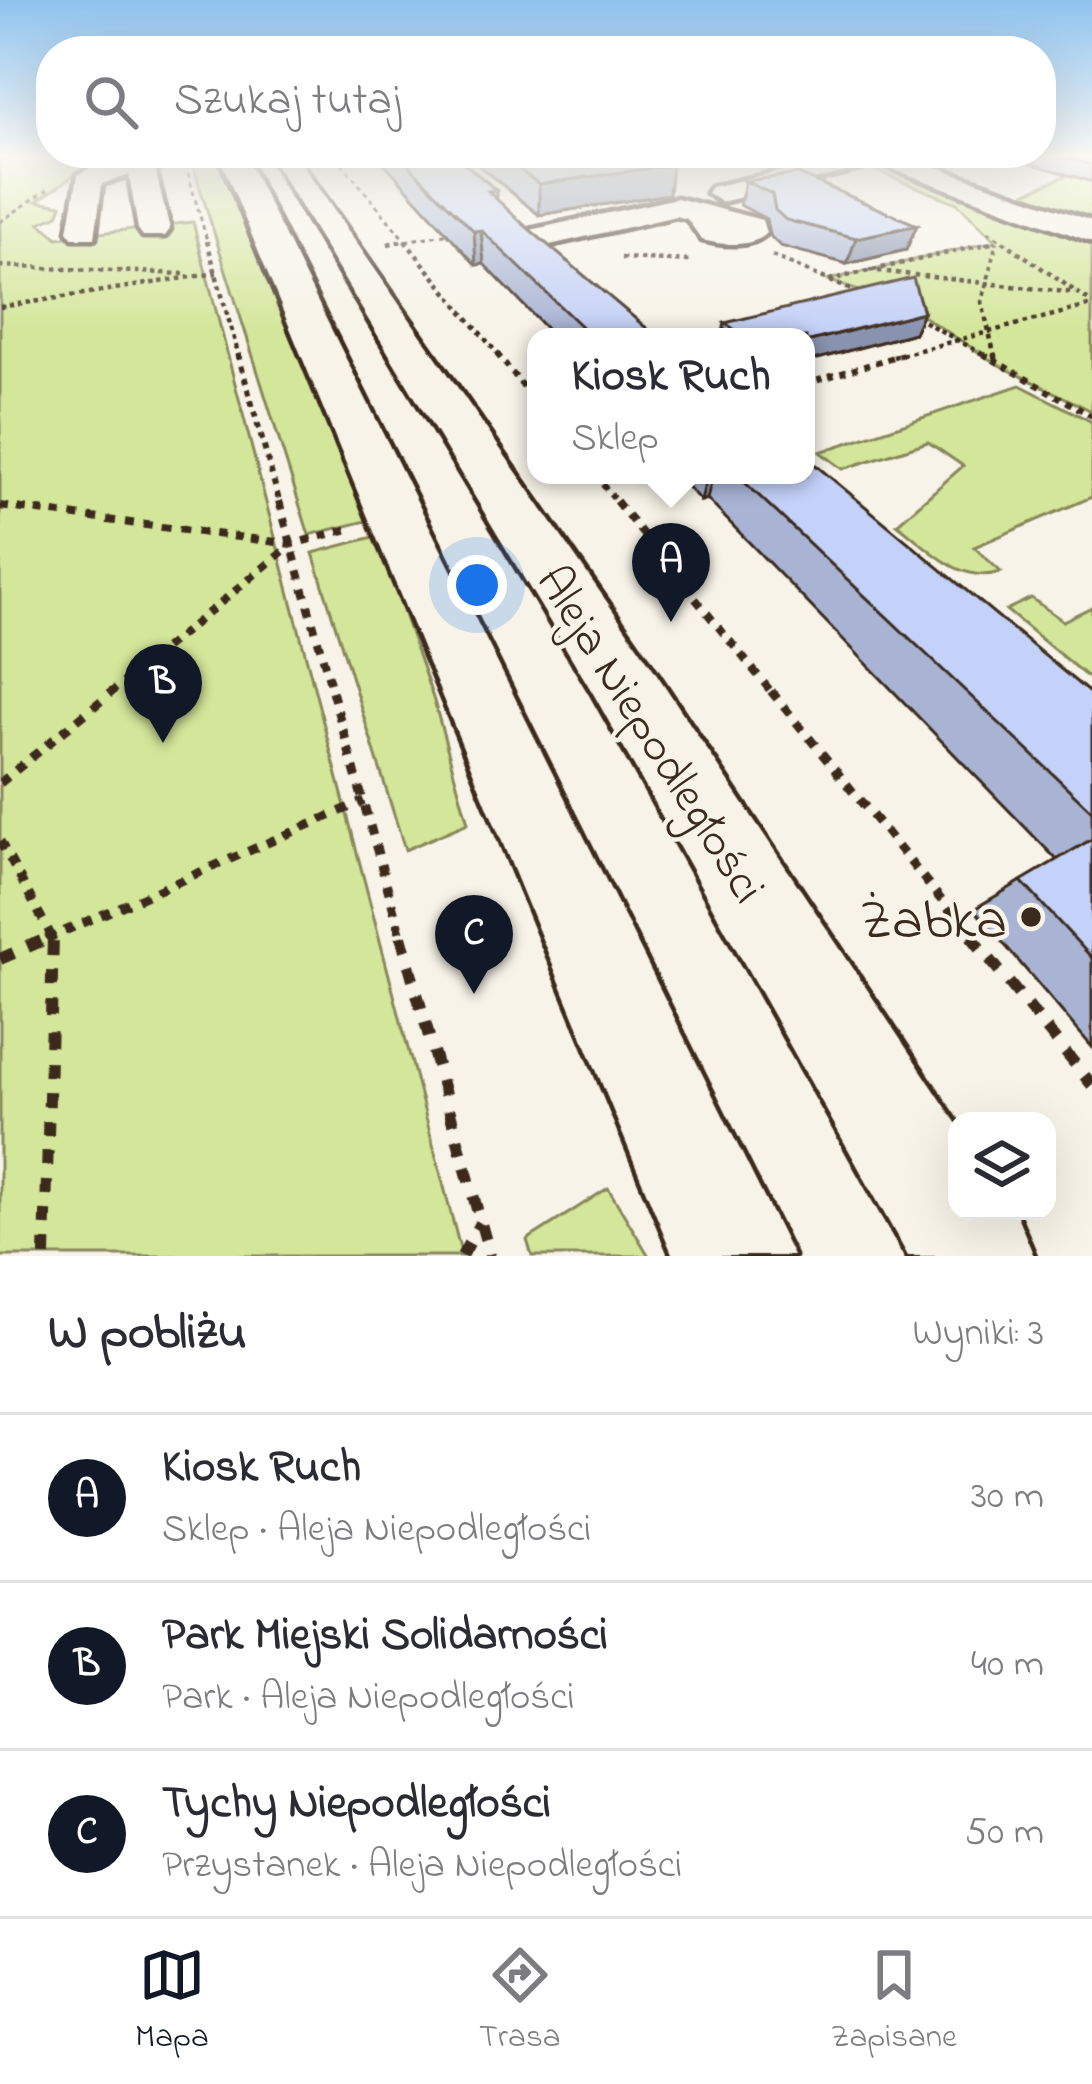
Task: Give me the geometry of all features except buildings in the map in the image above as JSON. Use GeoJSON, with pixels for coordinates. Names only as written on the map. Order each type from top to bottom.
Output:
{"type":"FeatureCollection","features":[{"type":"Feature","properties":{"kind":"street"},"geometry":{"type":"LineString","coordinates":[[84,231],[85,215]]}},
{"type":"Feature","properties":{"kind":"street"},"geometry":{"type":"LineString","coordinates":[[151,215],[154,229]]}},
{"type":"Feature","properties":{"kind":"street"},"geometry":{"type":"LineString","coordinates":[[284,215],[733,1256]]}},
{"type":"Feature","properties":{"kind":"street","name":"Aleja Niepodległości"},"geometry":{"type":"LineString","coordinates":[[333,215],[375,246],[620,674],[974,1256]]}},
{"type":"Feature","properties":{"kind":"street"},"geometry":{"type":"LineString","coordinates":[[549,246],[652,215]]}},
{"type":"Feature","properties":{"kind":"street"},"geometry":{"type":"LineString","coordinates":[[727,236],[750,232],[751,227],[731,215]]}},
{"type":"Feature","properties":{"kind":"street"},"geometry":{"type":"LineString","coordinates":[[1044,215],[1092,232]]}},
{"type":"Feature","properties":{"kind":"path"},"geometry":{"type":"LineString","coordinates":[[238,215],[212,274],[490,1256]]}},
{"type":"Feature","properties":{"kind":"path"},"geometry":{"type":"LineString","coordinates":[[333,215],[375,246],[527,393]]}},
{"type":"Feature","properties":{"kind":"path"},"geometry":{"type":"LineString","coordinates":[[727,236],[875,300]]}},
{"type":"Feature","properties":{"kind":"path"},"geometry":{"type":"LineString","coordinates":[[828,280],[861,269],[1019,240]]}},
{"type":"Feature","properties":{"kind":"path"},"geometry":{"type":"LineString","coordinates":[[997,242],[983,283],[980,326],[998,364]]}},
{"type":"Feature","properties":{"kind":"path"},"geometry":{"type":"LineString","coordinates":[[375,246],[549,246],[700,261]]}},
{"type":"Feature","properties":{"kind":"path"},"geometry":{"type":"LineString","coordinates":[[770,264],[794,265]]}},
{"type":"Feature","properties":{"kind":"path"},"geometry":{"type":"LineString","coordinates":[[0,266],[212,274]]}},
{"type":"Feature","properties":{"kind":"path"},"geometry":{"type":"LineString","coordinates":[[861,269],[1076,293]]}},
{"type":"Feature","properties":{"kind":"path"},"geometry":{"type":"LineString","coordinates":[[0,307],[212,274]]}},
{"type":"Feature","properties":{"kind":"path"},"geometry":{"type":"LineString","coordinates":[[815,381],[956,340],[980,326],[1092,305]]}},
{"type":"Feature","properties":{"kind":"path"},"geometry":{"type":"LineString","coordinates":[[915,316],[1092,416]]}},
{"type":"Feature","properties":{"kind":"path"},"geometry":{"type":"LineString","coordinates":[[602,484],[1092,1085]]}},
{"type":"Feature","properties":{"kind":"path"},"geometry":{"type":"LineString","coordinates":[[0,506],[292,544]]}},
{"type":"Feature","properties":{"kind":"path"},"geometry":{"type":"LineString","coordinates":[[0,783],[292,544]]}},
{"type":"Feature","properties":{"kind":"path"},"geometry":{"type":"LineString","coordinates":[[0,959],[364,801]]}},
{"type":"Feature","properties":{"kind":"path"},"geometry":{"type":"LineString","coordinates":[[0,841],[53,936],[45,1256]]}},
{"type":"Feature","properties":{"kind":"path"},"geometry":{"type":"LineString","coordinates":[[462,1256],[480,1222]]}},
{"type":"Feature","properties":{"kind":"green space"},"geometry":{"type":"Polygon","coordinates":[[[0,215],[58,215],[40,223],[58,238],[193,222],[462,1256],[0,1256],[0,215]]]}},
{"type":"Feature","properties":{"kind":"green space"},"geometry":{"type":"Polygon","coordinates":[[[208,215],[244,215],[371,520],[309,535],[208,215]]]}},
{"type":"Feature","properties":{"kind":"green space"},"geometry":{"type":"Polygon","coordinates":[[[969,215],[1025,215],[1092,239],[1092,411],[997,364],[915,311],[828,280],[996,241],[969,215]]]}},
{"type":"Feature","properties":{"kind":"green space"},"geometry":{"type":"Polygon","coordinates":[[[1060,215],[1092,215],[1092,226],[1060,215]]]}},
{"type":"Feature","properties":{"kind":"green space"},"geometry":{"type":"Polygon","coordinates":[[[1020,385],[1092,422],[1092,497],[974,547],[1001,572],[986,575],[958,569],[897,524],[963,466],[928,442],[843,469],[820,452],[1020,385]]]}},
{"type":"Feature","properties":{"kind":"green space"},"geometry":{"type":"Polygon","coordinates":[[[377,536],[434,701],[468,823],[405,850],[313,553],[377,536]]]}},
{"type":"Feature","properties":{"kind":"green space"},"geometry":{"type":"Polygon","coordinates":[[[1031,598],[1063,621],[1092,607],[1092,681],[1006,610],[1031,598]]]}},
{"type":"Feature","properties":{"kind":"green space"},"geometry":{"type":"Polygon","coordinates":[[[608,1188],[649,1256],[532,1256],[527,1240],[608,1188]]]}},
{"type":"Feature","properties":{"kind":"place","name":"Kiosk Ruch"},"geometry":{"type":"Point","coordinates":[671,622]}},
{"type":"Feature","properties":{"kind":"place","name":"Park Miejski Solidarności"},"geometry":{"type":"Point","coordinates":[163,743]}},
{"type":"Feature","properties":{"kind":"place","name":"Żabka"},"geometry":{"type":"Point","coordinates":[1031,917]}},
{"type":"Feature","properties":{"kind":"place","name":"Tychy Niepodległości"},"geometry":{"type":"Point","coordinates":[474,994]}}]}
